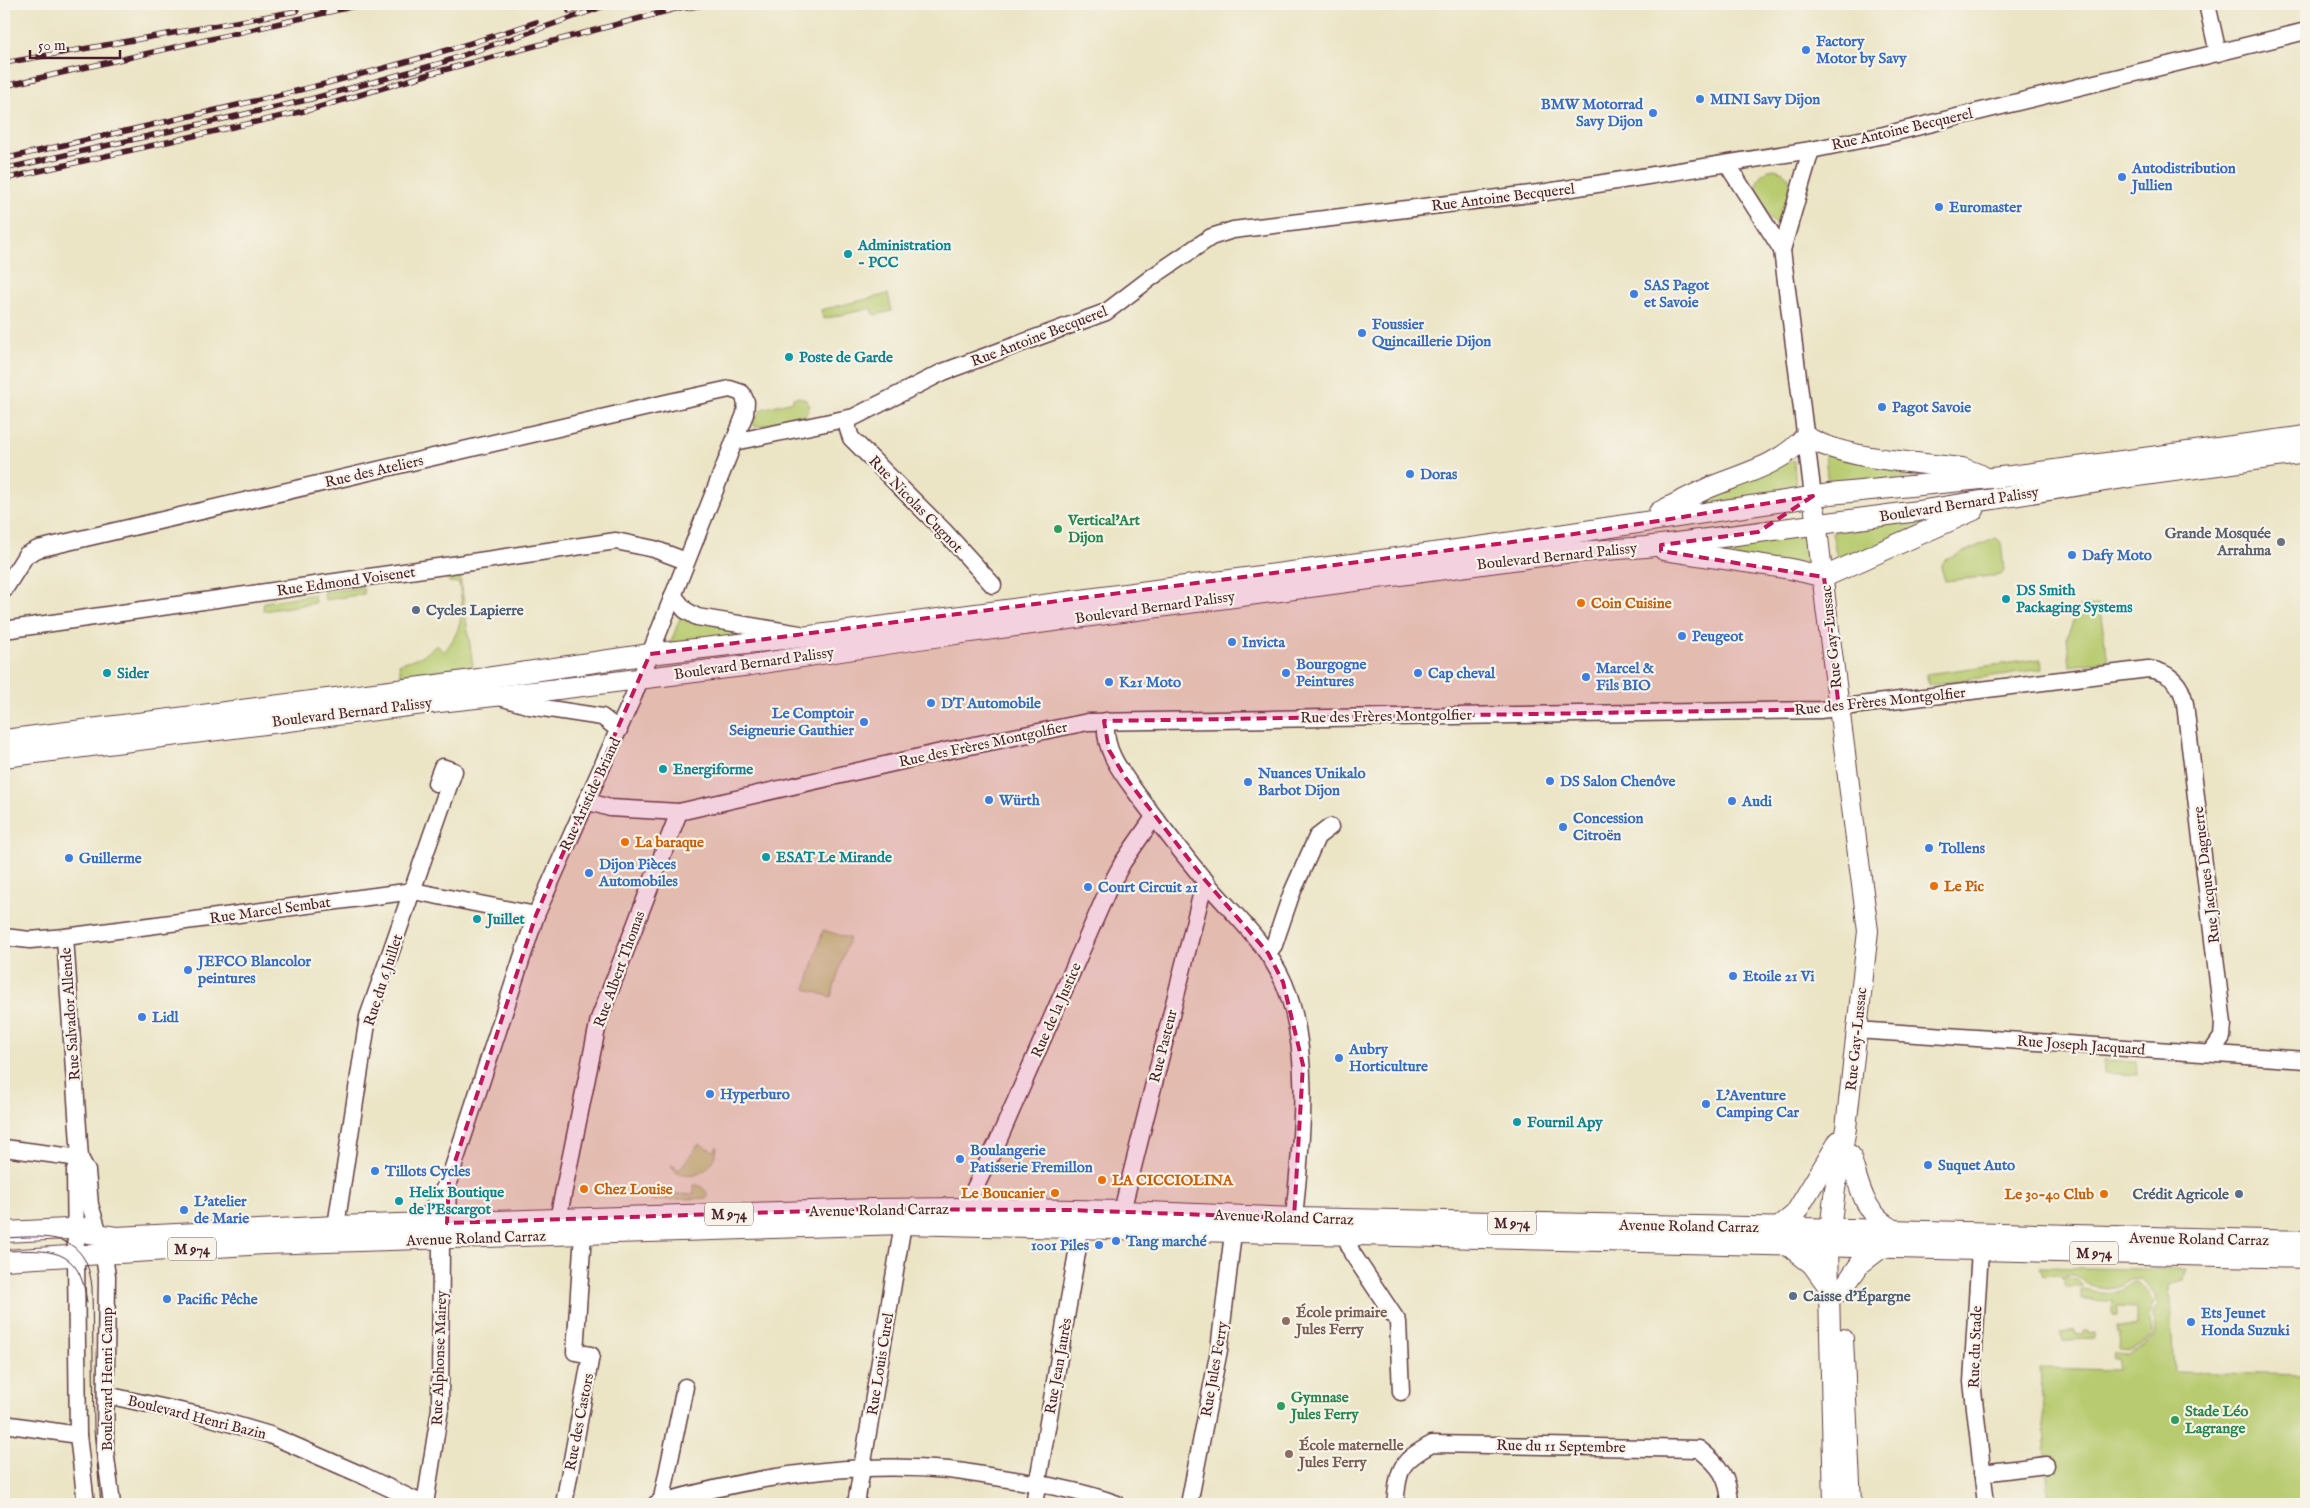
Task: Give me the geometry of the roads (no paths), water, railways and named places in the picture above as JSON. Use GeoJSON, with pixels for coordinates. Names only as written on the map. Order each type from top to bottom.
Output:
{"type":"FeatureCollection","features":[{"type":"Feature","properties":{"kind":"main road"},"geometry":{"type":"LineString","coordinates":[[1634,524],[1707,489],[1774,461],[1796,447],[1805,436],[1820,444],[1841,451],[1962,468],[1987,478]]}},
{"type":"Feature","properties":{"kind":"main road","name":"Boulevard Bernard Palissy"},"geometry":{"type":"LineString","coordinates":[[4,740],[437,685],[650,654],[810,636],[1505,543],[1634,524],[1716,509],[1813,496],[1987,478],[2306,436]]}},
{"type":"Feature","properties":{"kind":"main road","name":"Boulevard Bernard Palissy"},"geometry":{"type":"LineString","coordinates":[[4,757],[751,665],[919,639],[1565,552],[1646,547],[2001,498],[2137,476],[2306,453]]}},
{"type":"Feature","properties":{"kind":"main road"},"geometry":{"type":"LineString","coordinates":[[1817,524],[1837,509],[1877,488]]}},
{"type":"Feature","properties":{"kind":"main road"},"geometry":{"type":"LineString","coordinates":[[1758,532],[1794,512],[1813,496]]}},
{"type":"Feature","properties":{"kind":"main road","name":"Rue Gay-Lussac"},"geometry":{"type":"LineString","coordinates":[[1813,496],[1867,921],[1835,1238]]}},
{"type":"Feature","properties":{"kind":"main road"},"geometry":{"type":"LineString","coordinates":[[1646,547],[1791,569],[1824,577],[2001,498]]}},
{"type":"Feature","properties":{"kind":"main road"},"geometry":{"type":"LineString","coordinates":[[1778,1228],[1795,1214],[1846,1128]]}},
{"type":"Feature","properties":{"kind":"main road","name":"Rue Gay-Lussac"},"geometry":{"type":"LineString","coordinates":[[1835,1238],[1850,1155],[1846,1128]]}},
{"type":"Feature","properties":{"kind":"main road"},"geometry":{"type":"LineString","coordinates":[[1850,1155],[1871,1211],[1885,1225],[1896,1231]]}},
{"type":"Feature","properties":{"kind":"main road","name":"Avenue Roland Carraz"},"geometry":{"type":"LineString","coordinates":[[263,1236],[409,1241],[444,1232],[558,1219],[965,1208],[1122,1211],[1294,1218],[1778,1228],[1881,1248],[2306,1258]]}},
{"type":"Feature","properties":{"kind":"main road"},"geometry":{"type":"LineString","coordinates":[[1077,1228],[1122,1211]]}},
{"type":"Feature","properties":{"kind":"main road","name":"Avenue Roland Carraz"},"geometry":{"type":"LineString","coordinates":[[263,1236],[336,1226],[424,1224],[444,1232],[583,1234],[903,1224],[1789,1246],[1835,1238],[1896,1231],[2306,1241]]}},
{"type":"Feature","properties":{"kind":"main road","name":"M 974"},"geometry":{"type":"LineString","coordinates":[[4,1232],[76,1230],[98,1231],[116,1237],[239,1230],[263,1236]]}},
{"type":"Feature","properties":{"kind":"main road","name":"M 974"},"geometry":{"type":"LineString","coordinates":[[4,1260],[112,1253],[263,1236]]}},
{"type":"Feature","properties":{"kind":"main road"},"geometry":{"type":"LineString","coordinates":[[1834,1504],[1835,1238]]}},
{"type":"Feature","properties":{"kind":"main road"},"geometry":{"type":"LineString","coordinates":[[1789,1246],[1812,1264],[1834,1289],[1851,1504]]}},
{"type":"Feature","properties":{"kind":"main road"},"geometry":{"type":"LineString","coordinates":[[1834,1289],[1860,1264],[1881,1248]]}},
{"type":"Feature","properties":{"kind":"street"},"geometry":{"type":"LineString","coordinates":[[2207,4],[2218,53]]}},
{"type":"Feature","properties":{"kind":"street","name":"Rue Antoine Becquerel"},"geometry":{"type":"LineString","coordinates":[[734,442],[844,420],[862,414],[943,372],[1106,312],[1179,259],[1222,233],[1304,220],[1547,192],[1811,150],[1884,135],[2306,31]]}},
{"type":"Feature","properties":{"kind":"street","name":"Rue Gay-Lussac"},"geometry":{"type":"LineString","coordinates":[[1811,150],[1782,250],[1813,496]]}},
{"type":"Feature","properties":{"kind":"street"},"geometry":{"type":"LineString","coordinates":[[1727,164],[1782,250]]}},
{"type":"Feature","properties":{"kind":"street","name":"Rue des Ateliers"},"geometry":{"type":"LineString","coordinates":[[6,581],[26,555],[38,549],[670,402],[734,389],[739,390],[744,397],[745,414]]}},
{"type":"Feature","properties":{"kind":"street","name":"Rue Aristide Briand"},"geometry":{"type":"LineString","coordinates":[[424,1224],[449,1180],[536,915],[586,801],[620,730],[745,414]]}},
{"type":"Feature","properties":{"kind":"street","name":"Rue Nicolas Cugnot"},"geometry":{"type":"LineString","coordinates":[[844,420],[851,438],[944,531],[993,585]]}},
{"type":"Feature","properties":{"kind":"street","name":"Rue Edmond Voisenet"},"geometry":{"type":"LineString","coordinates":[[4,630],[616,541],[654,549],[686,561]]}},
{"type":"Feature","properties":{"kind":"street","name":"Boulevard Bernard Palissy"},"geometry":{"type":"LineString","coordinates":[[673,595],[685,610],[697,617],[772,628],[810,636]]}},
{"type":"Feature","properties":{"kind":"street","name":"Rue des Frères Montgolfier"},"geometry":{"type":"LineString","coordinates":[[586,801],[610,808],[679,812],[950,750],[1069,725],[1106,721],[1839,709],[2148,669],[2161,671],[2171,676],[2184,694]]}},
{"type":"Feature","properties":{"kind":"street","name":"Rue Jacques Daguerre"},"geometry":{"type":"LineString","coordinates":[[2184,694],[2223,1024],[2222,1037],[2211,1053]]}},
{"type":"Feature","properties":{"kind":"street"},"geometry":{"type":"LineString","coordinates":[[497,696],[530,706],[602,718],[620,730]]}},
{"type":"Feature","properties":{"kind":"street"},"geometry":{"type":"LineString","coordinates":[[1106,721],[1106,740],[1113,759],[1156,819],[1205,880],[1268,953],[1284,982],[1293,1012],[1303,1065],[1294,1218]]}},
{"type":"Feature","properties":{"kind":"street","name":"Rue du 6 Juillet"},"geometry":{"type":"LineString","coordinates":[[336,1226],[368,1017],[454,770],[442,767],[436,783]]}},
{"type":"Feature","properties":{"kind":"street","name":"Rue Albert Thomas"},"geometry":{"type":"LineString","coordinates":[[558,1219],[599,1018],[679,812]]}},
{"type":"Feature","properties":{"kind":"street","name":"Rue de la Justice"},"geometry":{"type":"LineString","coordinates":[[965,1208],[1002,1132],[1107,892],[1127,856],[1150,823],[1156,819]]}},
{"type":"Feature","properties":{"kind":"street"},"geometry":{"type":"LineString","coordinates":[[1268,953],[1274,945],[1290,895],[1317,837],[1330,828]]}},
{"type":"Feature","properties":{"kind":"street","name":"Rue Pasteur"},"geometry":{"type":"LineString","coordinates":[[1122,1211],[1205,880]]}},
{"type":"Feature","properties":{"kind":"street","name":"Rue Marcel Sembat"},"geometry":{"type":"LineString","coordinates":[[4,937],[30,940],[64,938],[413,891],[536,915]]}},
{"type":"Feature","properties":{"kind":"street","name":"Rue Salvador Allende"},"geometry":{"type":"LineString","coordinates":[[64,938],[80,1158]]}},
{"type":"Feature","properties":{"kind":"street","name":"Rue Joseph Jacquard"},"geometry":{"type":"LineString","coordinates":[[1856,1030],[2306,1060]]}},
{"type":"Feature","properties":{"kind":"street"},"geometry":{"type":"LineString","coordinates":[[4,1148],[80,1158]]}},
{"type":"Feature","properties":{"kind":"street","name":"Boulevard Henri Camp"},"geometry":{"type":"LineString","coordinates":[[86,1504],[78,1435],[75,1170],[80,1158],[87,1171],[90,1205],[98,1231],[112,1253],[107,1284],[105,1450],[112,1504]]}},
{"type":"Feature","properties":{"kind":"street","name":"Rue Aristide Briand"},"geometry":{"type":"LineString","coordinates":[[444,1232],[449,1180]]}},
{"type":"Feature","properties":{"kind":"street","name":"Rue Louis Curel"},"geometry":{"type":"LineString","coordinates":[[856,1504],[903,1224]]}},
{"type":"Feature","properties":{"kind":"street","name":"Rue Jean Jaurès"},"geometry":{"type":"LineString","coordinates":[[1034,1504],[1078,1247],[1077,1228]]}},
{"type":"Feature","properties":{"kind":"street","name":"Rue Alphonse Mairey"},"geometry":{"type":"LineString","coordinates":[[424,1504],[440,1410],[444,1232]]}},
{"type":"Feature","properties":{"kind":"street","name":"Rue Jules Ferry"},"geometry":{"type":"LineString","coordinates":[[1189,1504],[1219,1350],[1233,1233]]}},
{"type":"Feature","properties":{"kind":"street","name":"Rue des Castors"},"geometry":{"type":"LineString","coordinates":[[564,1504],[591,1355],[575,1352],[583,1234]]}},
{"type":"Feature","properties":{"kind":"street"},"geometry":{"type":"LineString","coordinates":[[1345,1234],[1352,1253],[1398,1322],[1401,1392]]}},
{"type":"Feature","properties":{"kind":"street","name":"Rue du Stade"},"geometry":{"type":"LineString","coordinates":[[1980,1250],[1972,1382],[1986,1504]]}},
{"type":"Feature","properties":{"kind":"street"},"geometry":{"type":"LineString","coordinates":[[685,1388],[658,1504],[760,1479],[821,1471],[862,1469],[948,1470],[1038,1483],[1098,1497],[1117,1504]]}},
{"type":"Feature","properties":{"kind":"street","name":"Boulevard Henri Bazin"},"geometry":{"type":"LineString","coordinates":[[106,1395],[208,1417],[270,1435],[424,1504]]}},
{"type":"Feature","properties":{"kind":"street"},"geometry":{"type":"LineString","coordinates":[[4,1424],[78,1435]]}},
{"type":"Feature","properties":{"kind":"street","name":"Rue du 11 Septembre"},"geometry":{"type":"LineString","coordinates":[[1395,1504],[1399,1472],[1412,1455],[1432,1444],[1698,1449],[1717,1464],[1729,1487],[1730,1504]]}},
{"type":"Feature","properties":{"kind":"street"},"geometry":{"type":"LineString","coordinates":[[1982,1474],[2046,1465]]}},
{"type":"Feature","properties":{"kind":"tram line"},"geometry":{"type":"LineString","coordinates":[[4,1238],[35,1237],[62,1241],[73,1246],[82,1255],[88,1269],[92,1287],[94,1430],[101,1504]]}},
{"type":"Feature","properties":{"kind":"tram line"},"geometry":{"type":"LineString","coordinates":[[4,1251],[36,1251],[61,1255],[70,1261],[78,1271],[87,1303]]}},
{"type":"Feature","properties":{"kind":"railway"},"geometry":{"type":"LineString","coordinates":[[4,86],[364,4]]}},
{"type":"Feature","properties":{"kind":"railway"},"geometry":{"type":"LineString","coordinates":[[569,11],[588,4]]}},
{"type":"Feature","properties":{"kind":"railway"},"geometry":{"type":"LineString","coordinates":[[4,169],[311,99],[438,64],[611,4]]}},
{"type":"Feature","properties":{"kind":"railway"},"geometry":{"type":"LineString","coordinates":[[4,179],[313,109],[436,72],[694,4]]}},
{"type":"Feature","properties":{"kind":"railway"},"geometry":{"type":"LineString","coordinates":[[687,8],[707,4]]}},
{"type":"Feature","properties":{"kind":"railway"},"geometry":{"type":"LineString","coordinates":[[4,63],[297,11]]}},
{"type":"Feature","properties":{"kind":"railway"},"geometry":{"type":"LineString","coordinates":[[4,159],[339,80],[471,43],[536,22]]}},
{"type":"Feature","properties":{"kind":"place","name":"Factory Motor by Savy"},"geometry":{"type":"Point","coordinates":[1806,50]}},
{"type":"Feature","properties":{"kind":"place","name":"MINI Savy Dijon"},"geometry":{"type":"Point","coordinates":[1700,99]}},
{"type":"Feature","properties":{"kind":"place","name":"BMW Motorrad Savy Dijon"},"geometry":{"type":"Point","coordinates":[1653,113]}},
{"type":"Feature","properties":{"kind":"place","name":"Autodistribution Jullien"},"geometry":{"type":"Point","coordinates":[2122,177]}},
{"type":"Feature","properties":{"kind":"place","name":"Euromaster"},"geometry":{"type":"Point","coordinates":[1939,207]}},
{"type":"Feature","properties":{"kind":"place","name":"Administration - PCC"},"geometry":{"type":"Point","coordinates":[848,254]}},
{"type":"Feature","properties":{"kind":"place","name":"SAS Pagot et Savoie"},"geometry":{"type":"Point","coordinates":[1634,294]}},
{"type":"Feature","properties":{"kind":"place","name":"Foussier Quincaillerie Dijon"},"geometry":{"type":"Point","coordinates":[1362,333]}},
{"type":"Feature","properties":{"kind":"place","name":"Poste de Garde"},"geometry":{"type":"Point","coordinates":[789,357]}},
{"type":"Feature","properties":{"kind":"place","name":"Pagot Savoie"},"geometry":{"type":"Point","coordinates":[1882,407]}},
{"type":"Feature","properties":{"kind":"place","name":"Doras"},"geometry":{"type":"Point","coordinates":[1410,474]}},
{"type":"Feature","properties":{"kind":"place","name":"Vertical'Art Dijon"},"geometry":{"type":"Point","coordinates":[1058,529]}},
{"type":"Feature","properties":{"kind":"place","name":"Grande Mosquée Arrahma"},"geometry":{"type":"Point","coordinates":[2281,542]}},
{"type":"Feature","properties":{"kind":"place","name":"Dafy Moto"},"geometry":{"type":"Point","coordinates":[2072,555]}},
{"type":"Feature","properties":{"kind":"place","name":"DS Smith Packaging Systems"},"geometry":{"type":"Point","coordinates":[2006,599]}},
{"type":"Feature","properties":{"kind":"place","name":"Coin Cuisine"},"geometry":{"type":"Point","coordinates":[1581,603]}},
{"type":"Feature","properties":{"kind":"place","name":"Cycles Lapierre"},"geometry":{"type":"Point","coordinates":[416,610]}},
{"type":"Feature","properties":{"kind":"place","name":"Peugeot"},"geometry":{"type":"Point","coordinates":[1682,636]}},
{"type":"Feature","properties":{"kind":"place","name":"Invicta"},"geometry":{"type":"Point","coordinates":[1232,642]}},
{"type":"Feature","properties":{"kind":"place","name":"Sider"},"geometry":{"type":"Point","coordinates":[107,673]}},
{"type":"Feature","properties":{"kind":"place","name":"Bourgogne Peintures"},"geometry":{"type":"Point","coordinates":[1286,673]}},
{"type":"Feature","properties":{"kind":"place","name":"Cap cheval"},"geometry":{"type":"Point","coordinates":[1418,673]}},
{"type":"Feature","properties":{"kind":"place","name":"Marcel & Fils BIO"},"geometry":{"type":"Point","coordinates":[1586,677]}},
{"type":"Feature","properties":{"kind":"place","name":"K21 Moto"},"geometry":{"type":"Point","coordinates":[1109,682]}},
{"type":"Feature","properties":{"kind":"place","name":"DT Automobile"},"geometry":{"type":"Point","coordinates":[931,703]}},
{"type":"Feature","properties":{"kind":"place","name":"Le Comptoir Seigneurie Gauthier"},"geometry":{"type":"Point","coordinates":[864,722]}},
{"type":"Feature","properties":{"kind":"place","name":"Energiforme"},"geometry":{"type":"Point","coordinates":[663,769]}},
{"type":"Feature","properties":{"kind":"place","name":"DS Salon Chenôve"},"geometry":{"type":"Point","coordinates":[1550,781]}},
{"type":"Feature","properties":{"kind":"place","name":"Nuances Unikalo Barbot Dijon"},"geometry":{"type":"Point","coordinates":[1248,782]}},
{"type":"Feature","properties":{"kind":"place","name":"Würth"},"geometry":{"type":"Point","coordinates":[989,800]}},
{"type":"Feature","properties":{"kind":"place","name":"Audi"},"geometry":{"type":"Point","coordinates":[1732,801]}},
{"type":"Feature","properties":{"kind":"place","name":"Concession Citroën"},"geometry":{"type":"Point","coordinates":[1563,827]}},
{"type":"Feature","properties":{"kind":"place","name":"La baraque"},"geometry":{"type":"Point","coordinates":[625,842]}},
{"type":"Feature","properties":{"kind":"place","name":"Tollens"},"geometry":{"type":"Point","coordinates":[1929,848]}},
{"type":"Feature","properties":{"kind":"place","name":"ESAT Le Mirande"},"geometry":{"type":"Point","coordinates":[766,857]}},
{"type":"Feature","properties":{"kind":"place","name":"Guillerme"},"geometry":{"type":"Point","coordinates":[69,858]}},
{"type":"Feature","properties":{"kind":"place","name":"Dijon Pièces Automobiles"},"geometry":{"type":"Point","coordinates":[589,873]}},
{"type":"Feature","properties":{"kind":"place","name":"Le Pic"},"geometry":{"type":"Point","coordinates":[1934,886]}},
{"type":"Feature","properties":{"kind":"place","name":"Court Circuit 21"},"geometry":{"type":"Point","coordinates":[1088,887]}},
{"type":"Feature","properties":{"kind":"place","name":"Juillet"},"geometry":{"type":"Point","coordinates":[477,919]}},
{"type":"Feature","properties":{"kind":"place","name":"JEFCO Blancolor peintures"},"geometry":{"type":"Point","coordinates":[188,970]}},
{"type":"Feature","properties":{"kind":"place","name":"Etoile 21 Vi"},"geometry":{"type":"Point","coordinates":[1733,976]}},
{"type":"Feature","properties":{"kind":"place","name":"Lidl"},"geometry":{"type":"Point","coordinates":[142,1017]}},
{"type":"Feature","properties":{"kind":"place","name":"Aubry Horticulture"},"geometry":{"type":"Point","coordinates":[1339,1058]}},
{"type":"Feature","properties":{"kind":"place","name":"Hyperburo"},"geometry":{"type":"Point","coordinates":[710,1094]}},
{"type":"Feature","properties":{"kind":"place","name":"L'Aventure Camping Car"},"geometry":{"type":"Point","coordinates":[1706,1104]}},
{"type":"Feature","properties":{"kind":"place","name":"Fournil Apy"},"geometry":{"type":"Point","coordinates":[1517,1122]}},
{"type":"Feature","properties":{"kind":"place","name":"Boulangerie Patisserie Fremillon"},"geometry":{"type":"Point","coordinates":[960,1159]}},
{"type":"Feature","properties":{"kind":"place","name":"Suquet Auto"},"geometry":{"type":"Point","coordinates":[1928,1165]}},
{"type":"Feature","properties":{"kind":"place","name":"Tillots Cycles"},"geometry":{"type":"Point","coordinates":[375,1171]}},
{"type":"Feature","properties":{"kind":"place","name":"LA CICCIOLINA"},"geometry":{"type":"Point","coordinates":[1102,1180]}},
{"type":"Feature","properties":{"kind":"place","name":"Chez Louise"},"geometry":{"type":"Point","coordinates":[584,1189]}},
{"type":"Feature","properties":{"kind":"place","name":"Le Boucanier"},"geometry":{"type":"Point","coordinates":[1055,1193]}},
{"type":"Feature","properties":{"kind":"place","name":"Le 30-40 Club"},"geometry":{"type":"Point","coordinates":[2104,1194]}},
{"type":"Feature","properties":{"kind":"place","name":"Crédit Agricole"},"geometry":{"type":"Point","coordinates":[2239,1194]}},
{"type":"Feature","properties":{"kind":"place","name":"Helix Boutique de l'Escargot"},"geometry":{"type":"Point","coordinates":[399,1201]}},
{"type":"Feature","properties":{"kind":"place","name":"L'atelier de Marie"},"geometry":{"type":"Point","coordinates":[184,1210]}},
{"type":"Feature","properties":{"kind":"place","name":"Tang marché"},"geometry":{"type":"Point","coordinates":[1116,1241]}},
{"type":"Feature","properties":{"kind":"place","name":"1001 Piles"},"geometry":{"type":"Point","coordinates":[1099,1245]}},
{"type":"Feature","properties":{"kind":"place","name":"Caisse d'Épargne"},"geometry":{"type":"Point","coordinates":[1793,1296]}},
{"type":"Feature","properties":{"kind":"place","name":"Pacific Pêche"},"geometry":{"type":"Point","coordinates":[167,1299]}},
{"type":"Feature","properties":{"kind":"place","name":"École primaire Jules Ferry"},"geometry":{"type":"Point","coordinates":[1286,1321]}},
{"type":"Feature","properties":{"kind":"place","name":"Ets Jeunet Honda Suzuki"},"geometry":{"type":"Point","coordinates":[2191,1322]}},
{"type":"Feature","properties":{"kind":"place","name":"Gymnase Jules Ferry"},"geometry":{"type":"Point","coordinates":[1281,1406]}},
{"type":"Feature","properties":{"kind":"place","name":"Stade Léo Lagrange"},"geometry":{"type":"Point","coordinates":[2175,1420]}},
{"type":"Feature","properties":{"kind":"place","name":"École maternelle Jules Ferry"},"geometry":{"type":"Point","coordinates":[1289,1454]}}]}
